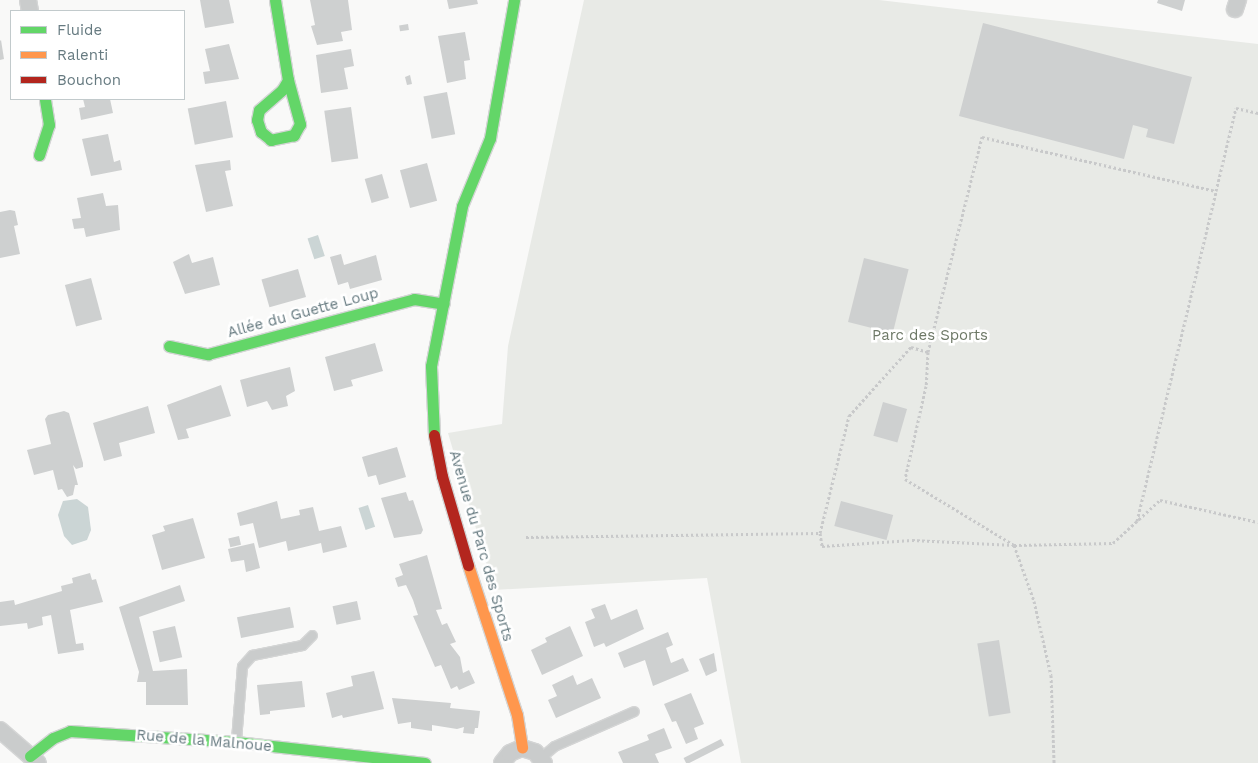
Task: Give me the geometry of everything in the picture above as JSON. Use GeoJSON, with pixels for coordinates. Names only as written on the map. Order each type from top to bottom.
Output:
{"type":"FeatureCollection","features":[{"type":"Feature","properties":{"kind":"street"},"geometry":{"type":"LineString","coordinates":[[275,0],[288,80],[300,124],[294,134],[271,140],[261,132],[257,120],[259,110],[282,90],[288,80]]}},
{"type":"Feature","properties":{"kind":"street","name":"Avenue du Parc des Sports"},"geometry":{"type":"LineString","coordinates":[[514,0],[490,138],[462,206],[431,366],[431,421],[458,530],[517,715],[522,748]]}},
{"type":"Feature","properties":{"kind":"street"},"geometry":{"type":"LineString","coordinates":[[39,155],[49,125],[45,100]]}},
{"type":"Feature","properties":{"kind":"street","name":"Allée du Guette Loup"},"geometry":{"type":"LineString","coordinates":[[170,346],[208,354],[414,300],[444,304]]}},
{"type":"Feature","properties":{"kind":"street","name":"Rue de la Malnoue"},"geometry":{"type":"LineString","coordinates":[[0,730],[34,759],[53,738],[70,731],[236,742],[425,763]]}},
{"type":"Feature","properties":{"kind":"street"},"geometry":{"type":"LineString","coordinates":[[502,763],[510,753],[522,748],[543,760]]}},
{"type":"Feature","properties":{"kind":"lane"},"geometry":{"type":"LineString","coordinates":[[236,742],[242,666],[252,655],[302,645],[312,635]]}},
{"type":"Feature","properties":{"kind":"lane"},"geometry":{"type":"LineString","coordinates":[[543,760],[554,746],[634,710]]}},
{"type":"Feature","properties":{"kind":"path"},"geometry":{"type":"LineString","coordinates":[[1137,521],[1236,108],[1258,113]]}},
{"type":"Feature","properties":{"kind":"path"},"geometry":{"type":"LineString","coordinates":[[1054,763],[1051,674],[1034,601],[1014,545],[905,479],[926,386],[928,352],[982,138],[1216,191]]}},
{"type":"Feature","properties":{"kind":"path"},"geometry":{"type":"LineString","coordinates":[[928,352],[911,347],[849,416],[820,533],[822,546],[912,540],[1014,545],[1113,543],[1160,500],[1258,522]]}},
{"type":"Feature","properties":{"kind":"path"},"geometry":{"type":"LineString","coordinates":[[526,537],[820,533]]}},
{"type":"Feature","properties":{"kind":"green space","name":"Parc des Sports"},"geometry":{"type":"Polygon","coordinates":[[[584,0],[879,0],[1258,44],[1258,763],[741,763],[707,578],[494,590],[448,433],[502,424],[508,346],[584,0]]]}},
{"type":"Feature","properties":{"kind":"shaded area"},"geometry":{"type":"Polygon","coordinates":[[[318,235],[325,256],[314,259],[308,238],[318,235]]]}},
{"type":"Feature","properties":{"kind":"shaded area"},"geometry":{"type":"Polygon","coordinates":[[[77,499],[88,507],[91,530],[87,540],[72,545],[64,536],[58,515],[63,501],[77,499]]]}},
{"type":"Feature","properties":{"kind":"shaded area"},"geometry":{"type":"Polygon","coordinates":[[[368,505],[375,527],[366,530],[358,508],[368,505]]]}},
{"type":"Feature","properties":{"kind":"building"},"geometry":{"type":"Polygon","coordinates":[[[200,0],[229,0],[234,23],[205,28],[200,0]]]}},
{"type":"Feature","properties":{"kind":"building"},"geometry":{"type":"Polygon","coordinates":[[[310,0],[348,0],[352,30],[341,32],[343,41],[317,45],[311,26],[315,25],[310,0]]]}},
{"type":"Feature","properties":{"kind":"building"},"geometry":{"type":"Polygon","coordinates":[[[447,0],[477,0],[478,4],[449,9],[447,0]]]}},
{"type":"Feature","properties":{"kind":"building"},"geometry":{"type":"Polygon","coordinates":[[[1158,0],[1185,0],[1182,11],[1157,3],[1158,0]]]}},
{"type":"Feature","properties":{"kind":"building"},"geometry":{"type":"Polygon","coordinates":[[[983,23],[1192,77],[1174,144],[1146,137],[1148,129],[1133,125],[1124,159],[959,116],[983,23]]]}},
{"type":"Feature","properties":{"kind":"building"},"geometry":{"type":"Polygon","coordinates":[[[408,24],[409,30],[400,31],[399,25],[408,24]]]}},
{"type":"Feature","properties":{"kind":"building"},"geometry":{"type":"Polygon","coordinates":[[[465,32],[470,60],[464,61],[466,79],[447,83],[438,36],[465,32]]]}},
{"type":"Feature","properties":{"kind":"building"},"geometry":{"type":"Polygon","coordinates":[[[0,41],[4,59],[0,60],[0,41]]]}},
{"type":"Feature","properties":{"kind":"building"},"geometry":{"type":"Polygon","coordinates":[[[229,44],[239,79],[205,84],[203,72],[210,71],[205,49],[229,44]]]}},
{"type":"Feature","properties":{"kind":"building"},"geometry":{"type":"Polygon","coordinates":[[[351,49],[354,66],[344,68],[348,89],[321,93],[316,55],[351,49]]]}},
{"type":"Feature","properties":{"kind":"building"},"geometry":{"type":"Polygon","coordinates":[[[410,75],[412,84],[407,85],[405,77],[410,75]]]}},
{"type":"Feature","properties":{"kind":"building"},"geometry":{"type":"Polygon","coordinates":[[[447,92],[455,134],[432,139],[423,97],[447,92]]]}},
{"type":"Feature","properties":{"kind":"building"},"geometry":{"type":"Polygon","coordinates":[[[83,100],[110,100],[113,113],[81,120],[79,108],[85,107],[83,100]]]}},
{"type":"Feature","properties":{"kind":"building"},"geometry":{"type":"Polygon","coordinates":[[[226,101],[233,137],[195,145],[188,108],[226,101]]]}},
{"type":"Feature","properties":{"kind":"building"},"geometry":{"type":"Polygon","coordinates":[[[351,107],[358,158],[331,162],[324,111],[351,107]]]}},
{"type":"Feature","properties":{"kind":"building"},"geometry":{"type":"Polygon","coordinates":[[[108,134],[114,162],[120,160],[122,170],[91,176],[82,139],[108,134]]]}},
{"type":"Feature","properties":{"kind":"building"},"geometry":{"type":"Polygon","coordinates":[[[230,160],[231,170],[225,171],[233,206],[206,212],[195,165],[230,160]]]}},
{"type":"Feature","properties":{"kind":"building"},"geometry":{"type":"Polygon","coordinates":[[[427,163],[437,201],[410,208],[400,170],[427,163]]]}},
{"type":"Feature","properties":{"kind":"building"},"geometry":{"type":"Polygon","coordinates":[[[382,174],[389,198],[372,203],[365,179],[382,174]]]}},
{"type":"Feature","properties":{"kind":"building"},"geometry":{"type":"Polygon","coordinates":[[[103,193],[106,206],[118,205],[120,230],[86,237],[84,228],[74,229],[72,219],[81,218],[77,198],[103,193]]]}},
{"type":"Feature","properties":{"kind":"building"},"geometry":{"type":"Polygon","coordinates":[[[15,211],[18,225],[14,226],[20,254],[0,258],[0,212],[15,211]]]}},
{"type":"Feature","properties":{"kind":"building"},"geometry":{"type":"Polygon","coordinates":[[[189,254],[192,263],[213,257],[220,285],[185,294],[173,262],[189,254]]]}},
{"type":"Feature","properties":{"kind":"building"},"geometry":{"type":"Polygon","coordinates":[[[341,254],[344,265],[376,255],[382,280],[350,289],[348,282],[338,285],[330,257],[341,254]]]}},
{"type":"Feature","properties":{"kind":"building"},"geometry":{"type":"Polygon","coordinates":[[[864,258],[909,269],[893,333],[848,322],[864,258]]]}},
{"type":"Feature","properties":{"kind":"building"},"geometry":{"type":"Polygon","coordinates":[[[298,269],[306,297],[269,307],[261,279],[298,269]]]}},
{"type":"Feature","properties":{"kind":"building"},"geometry":{"type":"Polygon","coordinates":[[[91,278],[102,320],[76,327],[65,285],[91,278]]]}},
{"type":"Feature","properties":{"kind":"building"},"geometry":{"type":"Polygon","coordinates":[[[375,343],[383,371],[351,380],[353,386],[334,391],[325,357],[375,343]]]}},
{"type":"Feature","properties":{"kind":"building"},"geometry":{"type":"Polygon","coordinates":[[[290,367],[295,391],[286,396],[288,406],[272,410],[267,401],[247,407],[240,380],[290,367]]]}},
{"type":"Feature","properties":{"kind":"building"},"geometry":{"type":"Polygon","coordinates":[[[221,385],[231,416],[186,429],[189,438],[178,440],[167,405],[221,385]]]}},
{"type":"Feature","properties":{"kind":"building"},"geometry":{"type":"Polygon","coordinates":[[[883,402],[907,409],[897,443],[873,436],[883,402]]]}},
{"type":"Feature","properties":{"kind":"building"},"geometry":{"type":"Polygon","coordinates":[[[148,406],[155,433],[119,443],[122,456],[104,461],[93,423],[148,406]]]}},
{"type":"Feature","properties":{"kind":"building"},"geometry":{"type":"Polygon","coordinates":[[[64,411],[69,413],[83,463],[83,467],[76,469],[73,465],[78,485],[75,485],[73,495],[67,497],[62,489],[58,490],[53,470],[34,475],[27,450],[51,444],[45,419],[48,415],[64,411]]]}},
{"type":"Feature","properties":{"kind":"building"},"geometry":{"type":"Polygon","coordinates":[[[397,447],[406,477],[379,485],[376,475],[368,477],[362,457],[397,447]]]}},
{"type":"Feature","properties":{"kind":"building"},"geometry":{"type":"Polygon","coordinates":[[[406,492],[409,501],[413,500],[423,530],[421,534],[394,538],[381,498],[406,492]]]}},
{"type":"Feature","properties":{"kind":"building"},"geometry":{"type":"Polygon","coordinates":[[[277,501],[281,519],[300,515],[299,510],[313,507],[319,531],[341,526],[347,547],[323,553],[321,543],[288,551],[286,541],[259,548],[253,523],[240,526],[237,513],[277,501]]]}},
{"type":"Feature","properties":{"kind":"building"},"geometry":{"type":"Polygon","coordinates":[[[841,501],[893,515],[886,540],[834,526],[841,501]]]}},
{"type":"Feature","properties":{"kind":"building"},"geometry":{"type":"Polygon","coordinates":[[[193,518],[205,558],[162,570],[152,535],[165,531],[163,526],[193,518]]]}},
{"type":"Feature","properties":{"kind":"building"},"geometry":{"type":"Polygon","coordinates":[[[239,536],[241,545],[230,547],[228,538],[239,536]]]}},
{"type":"Feature","properties":{"kind":"building"},"geometry":{"type":"Polygon","coordinates":[[[254,543],[260,568],[246,572],[244,560],[231,562],[228,549],[254,543]]]}},
{"type":"Feature","properties":{"kind":"building"},"geometry":{"type":"Polygon","coordinates":[[[427,555],[442,609],[436,610],[442,625],[447,623],[456,642],[450,644],[460,657],[463,673],[469,670],[475,683],[459,690],[457,686],[451,689],[441,665],[435,667],[413,616],[418,615],[413,600],[406,585],[398,587],[395,578],[403,575],[399,564],[427,555]]]}},
{"type":"Feature","properties":{"kind":"building"},"geometry":{"type":"Polygon","coordinates":[[[90,573],[92,580],[96,579],[103,602],[70,610],[76,644],[83,643],[84,650],[58,654],[51,615],[42,617],[43,625],[28,629],[27,623],[0,626],[0,602],[14,600],[15,605],[62,591],[61,586],[73,583],[72,578],[90,573]]]}},
{"type":"Feature","properties":{"kind":"building"},"geometry":{"type":"Polygon","coordinates":[[[180,585],[185,601],[139,617],[153,671],[187,669],[188,705],[146,705],[146,682],[137,682],[139,672],[119,607],[180,585]]]}},
{"type":"Feature","properties":{"kind":"building"},"geometry":{"type":"Polygon","coordinates":[[[357,601],[361,620],[336,625],[333,606],[357,601]]]}},
{"type":"Feature","properties":{"kind":"building"},"geometry":{"type":"Polygon","coordinates":[[[605,604],[611,620],[637,609],[644,629],[606,647],[604,643],[594,647],[585,622],[595,618],[591,609],[605,604]]]}},
{"type":"Feature","properties":{"kind":"building"},"geometry":{"type":"Polygon","coordinates":[[[290,607],[294,628],[241,638],[237,617],[290,607]]]}},
{"type":"Feature","properties":{"kind":"building"},"geometry":{"type":"Polygon","coordinates":[[[175,626],[182,657],[160,662],[153,631],[175,626]]]}},
{"type":"Feature","properties":{"kind":"building"},"geometry":{"type":"Polygon","coordinates":[[[570,626],[583,656],[542,675],[531,650],[547,642],[545,638],[570,626]]]}},
{"type":"Feature","properties":{"kind":"building"},"geometry":{"type":"Polygon","coordinates":[[[668,632],[673,645],[666,648],[671,663],[683,658],[689,671],[653,686],[645,660],[624,668],[618,653],[668,632]]]}},
{"type":"Feature","properties":{"kind":"building"},"geometry":{"type":"Polygon","coordinates":[[[999,640],[1011,713],[989,717],[977,643],[999,640]]]}},
{"type":"Feature","properties":{"kind":"building"},"geometry":{"type":"Polygon","coordinates":[[[714,653],[717,671],[706,676],[699,659],[714,653]]]}},
{"type":"Feature","properties":{"kind":"building"},"geometry":{"type":"Polygon","coordinates":[[[374,671],[384,709],[343,718],[342,715],[332,718],[326,693],[353,686],[351,676],[374,671]]]}},
{"type":"Feature","properties":{"kind":"building"},"geometry":{"type":"Polygon","coordinates":[[[573,675],[577,685],[592,678],[601,698],[556,718],[548,700],[557,696],[552,685],[573,675]]]}},
{"type":"Feature","properties":{"kind":"building"},"geometry":{"type":"Polygon","coordinates":[[[302,681],[305,707],[270,711],[270,714],[260,715],[257,685],[302,681]]]}},
{"type":"Feature","properties":{"kind":"building"},"geometry":{"type":"Polygon","coordinates":[[[691,693],[704,724],[694,728],[698,739],[686,744],[676,721],[672,722],[664,704],[691,693]]]}},
{"type":"Feature","properties":{"kind":"building"},"geometry":{"type":"Polygon","coordinates":[[[392,698],[451,703],[450,708],[480,711],[478,728],[475,728],[474,734],[463,733],[464,727],[457,729],[432,725],[432,731],[411,728],[411,722],[398,724],[392,698]]]}},
{"type":"Feature","properties":{"kind":"building"},"geometry":{"type":"Polygon","coordinates":[[[664,728],[672,748],[655,754],[659,763],[623,763],[618,752],[649,740],[647,735],[664,728]]]}},
{"type":"Feature","properties":{"kind":"building"},"geometry":{"type":"Polygon","coordinates":[[[721,739],[724,745],[689,763],[686,763],[684,758],[721,739]]]}},
{"type":"Feature","properties":{"kind":"traffic: fast"},"geometry":{"type":"LineString","coordinates":[[275,0],[288,80],[300,124],[294,135],[271,140],[261,132],[257,120],[259,110],[282,90],[288,80]]}},
{"type":"Feature","properties":{"kind":"traffic: fast"},"geometry":{"type":"LineString","coordinates":[[434,435],[431,366],[462,206],[490,138],[514,0]]}},
{"type":"Feature","properties":{"kind":"traffic: fast"},"geometry":{"type":"LineString","coordinates":[[39,155],[49,125],[45,100]]}},
{"type":"Feature","properties":{"kind":"traffic: fast"},"geometry":{"type":"LineString","coordinates":[[169,346],[208,354],[414,299],[444,304]]}},
{"type":"Feature","properties":{"kind":"traffic: fast"},"geometry":{"type":"LineString","coordinates":[[30,756],[53,738],[70,731],[236,742],[425,763]]}},
{"type":"Feature","properties":{"kind":"traffic: slow"},"geometry":{"type":"LineString","coordinates":[[468,565],[517,715],[522,748]]}},
{"type":"Feature","properties":{"kind":"traffic: jam"},"geometry":{"type":"LineString","coordinates":[[434,435],[442,476],[468,565]]}}]}
